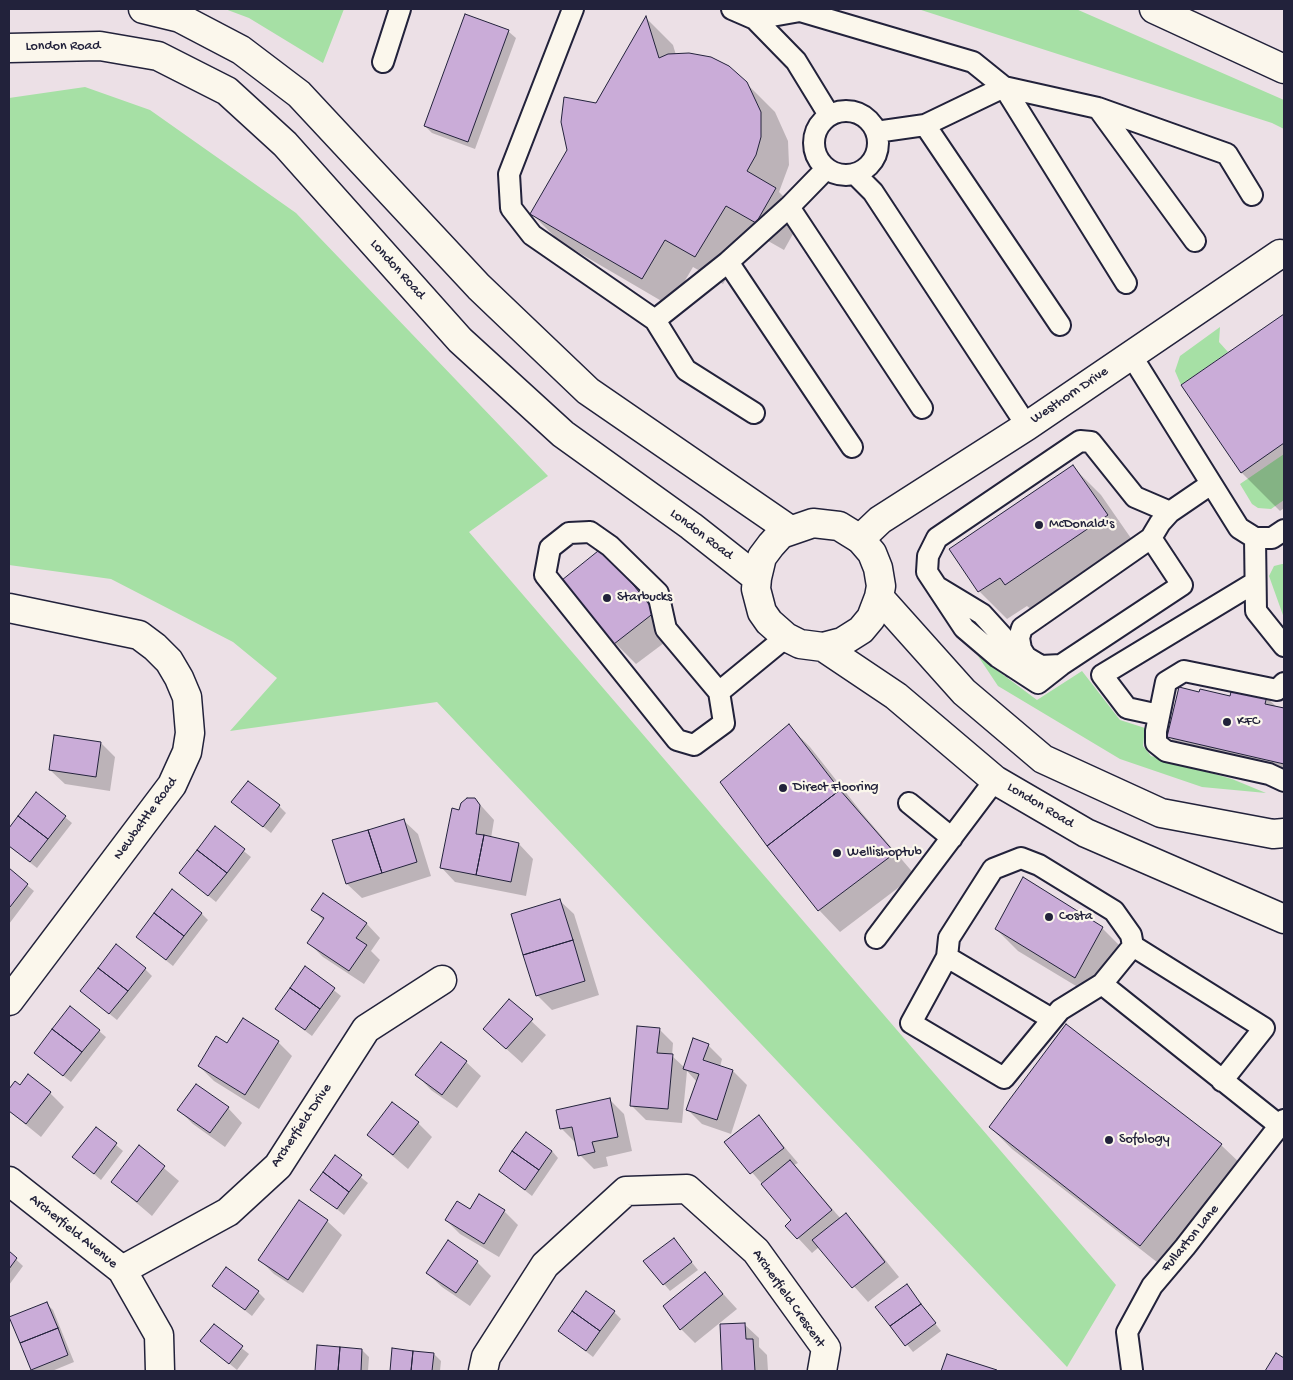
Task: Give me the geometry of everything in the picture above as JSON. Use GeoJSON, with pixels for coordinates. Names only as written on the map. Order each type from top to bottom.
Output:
{"type":"FeatureCollection","features":[{"type":"Feature","properties":{"kind":"main road"},"geometry":{"type":"LineString","coordinates":[[143,9],[180,18],[241,50],[298,94],[479,287],[588,391],[790,530]]}},
{"type":"Feature","properties":{"kind":"main road"},"geometry":{"type":"LineString","coordinates":[[1154,9],[1284,69]]}},
{"type":"Feature","properties":{"kind":"main road","name":"London Road"},"geometry":{"type":"LineString","coordinates":[[9,48],[100,46],[158,56],[227,92],[285,144],[460,340],[563,434],[691,526],[756,578]]}},
{"type":"Feature","properties":{"kind":"main road","name":"Westhorn Drive"},"geometry":{"type":"LineString","coordinates":[[860,539],[880,520],[1027,426],[1280,254]]}},
{"type":"Feature","properties":{"kind":"main road","name":"London Road"},"geometry":{"type":"LineString","coordinates":[[813,523],[839,526],[860,539],[872,553],[878,568],[879,598],[871,618],[861,630],[842,642],[823,647],[800,644],[786,637],[768,622],[762,612],[756,590],[756,578],[762,557],[771,545],[790,530],[813,523]]}},
{"type":"Feature","properties":{"kind":"main road"},"geometry":{"type":"LineString","coordinates":[[879,598],[964,692],[1043,759],[1161,813],[1273,834],[1284,833]]}},
{"type":"Feature","properties":{"kind":"main road","name":"Newbattle Road"},"geometry":{"type":"LineString","coordinates":[[9,608],[139,635],[169,661],[179,678],[187,697],[190,724],[188,752],[172,786],[9,1001]]}},
{"type":"Feature","properties":{"kind":"main road","name":"London Road"},"geometry":{"type":"LineString","coordinates":[[823,647],[896,696],[995,780],[1086,833],[1284,919]]}},
{"type":"Feature","properties":{"kind":"main road","name":"Archerfield Drive"},"geometry":{"type":"LineString","coordinates":[[122,1270],[228,1212],[278,1166],[366,1029],[442,980]]}},
{"type":"Feature","properties":{"kind":"main road","name":"Archerfield Avenue"},"geometry":{"type":"LineString","coordinates":[[9,1181],[122,1270],[159,1335],[160,1371]]}},
{"type":"Feature","properties":{"kind":"main road","name":"Archerfield Crescent"},"geometry":{"type":"LineString","coordinates":[[483,1371],[486,1357],[545,1265],[626,1191],[687,1189],[756,1251],[826,1348],[822,1371]]}},
{"type":"Feature","properties":{"kind":"lane"},"geometry":{"type":"LineString","coordinates":[[383,62],[400,9]]}},
{"type":"Feature","properties":{"kind":"lane"},"geometry":{"type":"LineString","coordinates":[[573,9],[509,174],[511,208],[532,235],[655,320],[686,370],[754,414]]}},
{"type":"Feature","properties":{"kind":"lane"},"geometry":{"type":"LineString","coordinates":[[732,9],[755,19],[796,60],[829,115]]}},
{"type":"Feature","properties":{"kind":"lane"},"geometry":{"type":"LineString","coordinates":[[755,19],[800,11],[973,62],[1004,87],[1126,283]]}},
{"type":"Feature","properties":{"kind":"lane"},"geometry":{"type":"LineString","coordinates":[[876,132],[925,125],[1004,87],[1098,108],[1227,154],[1252,195]]}},
{"type":"Feature","properties":{"kind":"lane"},"geometry":{"type":"LineString","coordinates":[[1098,108],[1194,241]]}},
{"type":"Feature","properties":{"kind":"lane"},"geometry":{"type":"LineString","coordinates":[[839,111],[858,113],[871,122],[876,132],[878,145],[875,156],[866,168],[855,174],[844,175],[826,169],[818,160],[813,142],[816,130],[829,115],[839,111]]}},
{"type":"Feature","properties":{"kind":"lane"},"geometry":{"type":"LineString","coordinates":[[925,125],[1060,325]]}},
{"type":"Feature","properties":{"kind":"lane"},"geometry":{"type":"LineString","coordinates":[[655,320],[728,262],[789,207],[826,169]]}},
{"type":"Feature","properties":{"kind":"lane"},"geometry":{"type":"LineString","coordinates":[[855,174],[873,192],[1027,426]]}},
{"type":"Feature","properties":{"kind":"lane"},"geometry":{"type":"LineString","coordinates":[[789,207],[922,408]]}},
{"type":"Feature","properties":{"kind":"lane"},"geometry":{"type":"LineString","coordinates":[[728,262],[852,447]]}},
{"type":"Feature","properties":{"kind":"lane"},"geometry":{"type":"LineString","coordinates":[[1131,355],[1239,528],[1274,538],[1254,583],[1256,610],[1284,646]]}},
{"type":"Feature","properties":{"kind":"lane"},"geometry":{"type":"LineString","coordinates":[[1151,538],[1182,585],[1061,665],[1038,683],[998,657],[964,628],[926,572],[928,556],[937,538],[1069,446],[1080,441],[1091,442],[1135,497],[1170,512]]}},
{"type":"Feature","properties":{"kind":"lane"},"geometry":{"type":"LineString","coordinates":[[1061,665],[1041,666],[1026,657],[1021,649],[1018,638],[1022,628],[1151,538],[1160,523],[1170,512],[1210,484]]}},
{"type":"Feature","properties":{"kind":"lane"},"geometry":{"type":"LineString","coordinates":[[590,532],[610,546],[658,592],[666,629],[719,692],[724,723],[694,745],[677,740],[545,575],[550,548],[569,533],[590,532]]}},
{"type":"Feature","properties":{"kind":"lane"},"geometry":{"type":"LineString","coordinates":[[1159,715],[1127,708],[1102,674],[1254,583]]}},
{"type":"Feature","properties":{"kind":"lane"},"geometry":{"type":"LineString","coordinates":[[719,692],[786,637]]}},
{"type":"Feature","properties":{"kind":"lane"},"geometry":{"type":"LineString","coordinates":[[1284,683],[1278,690],[1184,671],[1166,682],[1159,715],[1156,743],[1166,751],[1269,774],[1284,781]]}},
{"type":"Feature","properties":{"kind":"lane"},"geometry":{"type":"LineString","coordinates":[[876,938],[995,780]]}},
{"type":"Feature","properties":{"kind":"lane"},"geometry":{"type":"LineString","coordinates":[[909,803],[952,838]]}},
{"type":"Feature","properties":{"kind":"lane"},"geometry":{"type":"LineString","coordinates":[[1132,940],[1102,984],[1060,1010],[1004,1078],[911,1023],[947,957],[949,938],[993,869],[1021,858],[1039,865],[1114,911],[1132,940],[1264,1028],[1222,1081]]}},
{"type":"Feature","properties":{"kind":"lane"},"geometry":{"type":"LineString","coordinates":[[947,957],[1052,1019]]}},
{"type":"Feature","properties":{"kind":"lane"},"geometry":{"type":"LineString","coordinates":[[1102,984],[1222,1081],[1282,1123]]}},
{"type":"Feature","properties":{"kind":"lane","name":"Fullarton Lane"},"geometry":{"type":"LineString","coordinates":[[1132,1370],[1127,1332],[1152,1286],[1282,1123]]}},
{"type":"Feature","properties":{"kind":"green space"},"geometry":{"type":"Polygon","coordinates":[[[225,9],[344,9],[323,63],[249,18],[225,9]]]}},
{"type":"Feature","properties":{"kind":"green space"},"geometry":{"type":"Polygon","coordinates":[[[918,9],[1076,9],[1284,100],[1284,129],[1272,123],[918,9]]]}},
{"type":"Feature","properties":{"kind":"green space"},"geometry":{"type":"Polygon","coordinates":[[[85,87],[150,110],[296,213],[548,476],[469,532],[1116,1285],[1067,1367],[437,702],[230,731],[277,678],[233,642],[111,579],[9,565],[9,98],[85,87]]]}},
{"type":"Feature","properties":{"kind":"green space"},"geometry":{"type":"Polygon","coordinates":[[[1220,327],[1219,342],[1228,352],[1181,385],[1175,371],[1180,356],[1220,327]]]}},
{"type":"Feature","properties":{"kind":"green space"},"geometry":{"type":"Polygon","coordinates":[[[1284,454],[1284,500],[1271,509],[1258,508],[1252,504],[1240,484],[1284,454]]]}},
{"type":"Feature","properties":{"kind":"green space"},"geometry":{"type":"Polygon","coordinates":[[[1284,564],[1284,618],[1269,576],[1274,566],[1284,564]]]}},
{"type":"Feature","properties":{"kind":"green space"},"geometry":{"type":"Polygon","coordinates":[[[978,656],[1037,700],[1082,671],[1120,720],[1145,728],[1143,746],[1151,756],[1232,779],[1266,793],[1202,787],[1120,759],[998,686],[978,656]]]}},
{"type":"Feature","properties":{"kind":"building"},"geometry":{"type":"Polygon","coordinates":[[[465,14],[509,30],[468,142],[424,126],[465,14]]]}},
{"type":"Feature","properties":{"kind":"building"},"geometry":{"type":"Polygon","coordinates":[[[646,16],[659,58],[668,54],[689,53],[711,57],[729,66],[747,82],[761,112],[761,137],[756,155],[747,171],[776,188],[756,223],[726,206],[695,257],[665,240],[642,279],[530,214],[567,150],[561,122],[564,97],[596,103],[646,16]]]}},
{"type":"Feature","properties":{"kind":"building"},"geometry":{"type":"Polygon","coordinates":[[[1284,314],[1284,443],[1241,473],[1181,385],[1284,314]]]}},
{"type":"Feature","properties":{"kind":"building","name":"McDonald's"},"geometry":{"type":"Polygon","coordinates":[[[1073,465],[1108,515],[1005,585],[1000,578],[978,592],[949,549],[1073,465]]]}},
{"type":"Feature","properties":{"kind":"building"},"geometry":{"type":"Polygon","coordinates":[[[603,547],[655,612],[614,644],[562,580],[603,547]]]}},
{"type":"Feature","properties":{"kind":"building","name":"KFC"},"geometry":{"type":"Polygon","coordinates":[[[1179,687],[1199,692],[1200,689],[1230,696],[1232,688],[1267,696],[1265,704],[1284,708],[1284,764],[1167,737],[1179,687]]]}},
{"type":"Feature","properties":{"kind":"building"},"geometry":{"type":"Polygon","coordinates":[[[789,724],[840,790],[767,846],[720,782],[789,724]]]}},
{"type":"Feature","properties":{"kind":"building"},"geometry":{"type":"Polygon","coordinates":[[[54,735],[101,742],[96,777],[49,770],[54,735]]]}},
{"type":"Feature","properties":{"kind":"building"},"geometry":{"type":"Polygon","coordinates":[[[248,781],[280,805],[263,827],[231,802],[248,781]]]}},
{"type":"Feature","properties":{"kind":"building"},"geometry":{"type":"Polygon","coordinates":[[[840,790],[895,853],[818,911],[767,846],[840,790]]]}},
{"type":"Feature","properties":{"kind":"building"},"geometry":{"type":"Polygon","coordinates":[[[36,792],[66,816],[48,839],[18,816],[36,792]]]}},
{"type":"Feature","properties":{"kind":"building"},"geometry":{"type":"Polygon","coordinates":[[[467,798],[475,798],[480,805],[476,834],[484,835],[476,875],[440,868],[452,808],[459,810],[461,803],[467,798]]]}},
{"type":"Feature","properties":{"kind":"building"},"geometry":{"type":"Polygon","coordinates":[[[18,816],[48,839],[30,862],[9,846],[9,828],[18,816]]]}},
{"type":"Feature","properties":{"kind":"building"},"geometry":{"type":"Polygon","coordinates":[[[404,819],[417,862],[382,873],[368,830],[404,819]]]}},
{"type":"Feature","properties":{"kind":"building"},"geometry":{"type":"Polygon","coordinates":[[[215,826],[245,849],[227,873],[197,850],[215,826]]]}},
{"type":"Feature","properties":{"kind":"building"},"geometry":{"type":"Polygon","coordinates":[[[368,830],[382,873],[346,884],[332,840],[368,830]]]}},
{"type":"Feature","properties":{"kind":"building"},"geometry":{"type":"Polygon","coordinates":[[[484,835],[519,843],[511,882],[476,875],[484,835]]]}},
{"type":"Feature","properties":{"kind":"building"},"geometry":{"type":"Polygon","coordinates":[[[197,850],[227,873],[208,896],[179,873],[197,850]]]}},
{"type":"Feature","properties":{"kind":"building"},"geometry":{"type":"Polygon","coordinates":[[[9,868],[28,884],[10,907],[9,906],[9,868]]]}},
{"type":"Feature","properties":{"kind":"building"},"geometry":{"type":"Polygon","coordinates":[[[1023,877],[1103,927],[1075,978],[995,929],[1023,877]]]}},
{"type":"Feature","properties":{"kind":"building"},"geometry":{"type":"Polygon","coordinates":[[[172,889],[202,913],[184,936],[154,913],[172,889]]]}},
{"type":"Feature","properties":{"kind":"building"},"geometry":{"type":"Polygon","coordinates":[[[323,893],[367,923],[356,938],[367,945],[349,971],[307,943],[324,918],[311,910],[323,893]]]}},
{"type":"Feature","properties":{"kind":"building"},"geometry":{"type":"Polygon","coordinates":[[[560,899],[573,940],[523,955],[511,914],[560,899]]]}},
{"type":"Feature","properties":{"kind":"building"},"geometry":{"type":"Polygon","coordinates":[[[154,913],[184,936],[166,960],[136,937],[154,913]]]}},
{"type":"Feature","properties":{"kind":"building"},"geometry":{"type":"Polygon","coordinates":[[[573,940],[585,981],[536,996],[523,955],[573,940]]]}},
{"type":"Feature","properties":{"kind":"building"},"geometry":{"type":"Polygon","coordinates":[[[116,944],[146,968],[128,991],[98,968],[116,944]]]}},
{"type":"Feature","properties":{"kind":"building"},"geometry":{"type":"Polygon","coordinates":[[[305,966],[335,988],[320,1009],[290,988],[305,966]]]}},
{"type":"Feature","properties":{"kind":"building"},"geometry":{"type":"Polygon","coordinates":[[[98,968],[128,991],[109,1014],[80,991],[98,968]]]}},
{"type":"Feature","properties":{"kind":"building"},"geometry":{"type":"Polygon","coordinates":[[[290,988],[320,1009],[305,1030],[275,1009],[290,988]]]}},
{"type":"Feature","properties":{"kind":"building"},"geometry":{"type":"Polygon","coordinates":[[[509,999],[533,1019],[506,1049],[483,1029],[509,999]]]}},
{"type":"Feature","properties":{"kind":"building"},"geometry":{"type":"Polygon","coordinates":[[[70,1006],[100,1030],[82,1052],[52,1029],[70,1006]]]}},
{"type":"Feature","properties":{"kind":"building"},"geometry":{"type":"Polygon","coordinates":[[[243,1018],[279,1041],[245,1095],[198,1066],[216,1036],[227,1043],[243,1018]]]}},
{"type":"Feature","properties":{"kind":"building"},"geometry":{"type":"Polygon","coordinates":[[[1066,1024],[1222,1144],[1140,1246],[989,1127],[1066,1024]]]}},
{"type":"Feature","properties":{"kind":"building"},"geometry":{"type":"Polygon","coordinates":[[[637,1026],[660,1028],[657,1053],[673,1054],[668,1109],[630,1106],[637,1026]]]}},
{"type":"Feature","properties":{"kind":"building"},"geometry":{"type":"Polygon","coordinates":[[[52,1029],[82,1052],[63,1076],[34,1053],[52,1029]]]}},
{"type":"Feature","properties":{"kind":"building"},"geometry":{"type":"Polygon","coordinates":[[[693,1038],[709,1044],[703,1060],[733,1070],[717,1120],[686,1110],[699,1074],[683,1069],[693,1038]]]}},
{"type":"Feature","properties":{"kind":"building"},"geometry":{"type":"Polygon","coordinates":[[[441,1042],[467,1061],[442,1095],[415,1075],[441,1042]]]}},
{"type":"Feature","properties":{"kind":"building"},"geometry":{"type":"Polygon","coordinates":[[[28,1074],[51,1092],[26,1124],[9,1111],[9,1089],[15,1081],[20,1085],[28,1074]]]}},
{"type":"Feature","properties":{"kind":"building"},"geometry":{"type":"Polygon","coordinates":[[[196,1084],[229,1107],[210,1133],[177,1110],[196,1084]]]}},
{"type":"Feature","properties":{"kind":"building"},"geometry":{"type":"Polygon","coordinates":[[[610,1098],[618,1137],[592,1142],[595,1152],[578,1156],[572,1127],[560,1129],[556,1110],[610,1098]]]}},
{"type":"Feature","properties":{"kind":"building"},"geometry":{"type":"Polygon","coordinates":[[[392,1102],[419,1122],[393,1155],[367,1135],[392,1102]]]}},
{"type":"Feature","properties":{"kind":"building"},"geometry":{"type":"Polygon","coordinates":[[[759,1115],[784,1148],[750,1174],[724,1142],[759,1115]]]}},
{"type":"Feature","properties":{"kind":"building"},"geometry":{"type":"Polygon","coordinates":[[[96,1127],[117,1143],[94,1174],[72,1157],[96,1127]]]}},
{"type":"Feature","properties":{"kind":"building"},"geometry":{"type":"Polygon","coordinates":[[[526,1132],[552,1151],[539,1170],[512,1151],[526,1132]]]}},
{"type":"Feature","properties":{"kind":"building"},"geometry":{"type":"Polygon","coordinates":[[[139,1145],[165,1166],[137,1202],[111,1182],[139,1145]]]}},
{"type":"Feature","properties":{"kind":"building"},"geometry":{"type":"Polygon","coordinates":[[[512,1151],[539,1170],[525,1190],[499,1171],[512,1151]]]}},
{"type":"Feature","properties":{"kind":"building"},"geometry":{"type":"Polygon","coordinates":[[[335,1155],[362,1175],[349,1192],[323,1172],[335,1155]]]}},
{"type":"Feature","properties":{"kind":"building"},"geometry":{"type":"Polygon","coordinates":[[[790,1160],[832,1210],[797,1239],[785,1226],[791,1220],[761,1184],[790,1160]]]}},
{"type":"Feature","properties":{"kind":"building"},"geometry":{"type":"Polygon","coordinates":[[[323,1172],[349,1192],[337,1209],[310,1190],[323,1172]]]}},
{"type":"Feature","properties":{"kind":"building"},"geometry":{"type":"Polygon","coordinates":[[[479,1194],[505,1210],[484,1244],[445,1220],[457,1201],[470,1209],[479,1194]]]}},
{"type":"Feature","properties":{"kind":"building"},"geometry":{"type":"Polygon","coordinates":[[[299,1200],[328,1220],[288,1280],[258,1260],[299,1200]]]}},
{"type":"Feature","properties":{"kind":"building"},"geometry":{"type":"Polygon","coordinates":[[[846,1213],[885,1262],[852,1288],[812,1240],[846,1213]]]}},
{"type":"Feature","properties":{"kind":"building"},"geometry":{"type":"Polygon","coordinates":[[[674,1238],[692,1262],[663,1285],[643,1261],[674,1238]]]}},
{"type":"Feature","properties":{"kind":"building"},"geometry":{"type":"Polygon","coordinates":[[[448,1240],[478,1261],[456,1293],[426,1273],[448,1240]]]}},
{"type":"Feature","properties":{"kind":"building"},"geometry":{"type":"Polygon","coordinates":[[[9,1251],[17,1258],[9,1269],[9,1251]]]}},
{"type":"Feature","properties":{"kind":"building"},"geometry":{"type":"Polygon","coordinates":[[[226,1267],[259,1291],[245,1310],[212,1286],[226,1267]]]}},
{"type":"Feature","properties":{"kind":"building"},"geometry":{"type":"Polygon","coordinates":[[[705,1272],[723,1294],[680,1330],[663,1306],[705,1272]]]}},
{"type":"Feature","properties":{"kind":"building"},"geometry":{"type":"Polygon","coordinates":[[[907,1284],[921,1304],[890,1326],[875,1307],[907,1284]]]}},
{"type":"Feature","properties":{"kind":"building"},"geometry":{"type":"Polygon","coordinates":[[[586,1291],[615,1311],[600,1331],[572,1311],[586,1291]]]}},
{"type":"Feature","properties":{"kind":"building"},"geometry":{"type":"Polygon","coordinates":[[[47,1302],[58,1328],[20,1343],[9,1317],[47,1302]]]}},
{"type":"Feature","properties":{"kind":"building"},"geometry":{"type":"Polygon","coordinates":[[[921,1304],[936,1323],[905,1346],[890,1326],[921,1304]]]}},
{"type":"Feature","properties":{"kind":"building"},"geometry":{"type":"Polygon","coordinates":[[[572,1311],[600,1331],[586,1351],[558,1331],[572,1311]]]}},
{"type":"Feature","properties":{"kind":"building"},"geometry":{"type":"Polygon","coordinates":[[[745,1323],[746,1339],[753,1339],[755,1371],[722,1371],[720,1324],[745,1323]]]}},
{"type":"Feature","properties":{"kind":"building"},"geometry":{"type":"Polygon","coordinates":[[[214,1324],[243,1346],[229,1364],[200,1341],[214,1324]]]}},
{"type":"Feature","properties":{"kind":"building"},"geometry":{"type":"Polygon","coordinates":[[[58,1328],[68,1355],[31,1370],[20,1343],[58,1328]]]}},
{"type":"Feature","properties":{"kind":"building"},"geometry":{"type":"Polygon","coordinates":[[[317,1345],[340,1347],[338,1371],[315,1371],[317,1345]]]}},
{"type":"Feature","properties":{"kind":"building"},"geometry":{"type":"Polygon","coordinates":[[[340,1347],[362,1349],[361,1371],[338,1371],[340,1347]]]}},
{"type":"Feature","properties":{"kind":"building"},"geometry":{"type":"Polygon","coordinates":[[[392,1348],[413,1351],[411,1371],[390,1371],[392,1348]]]}},
{"type":"Feature","properties":{"kind":"building"},"geometry":{"type":"Polygon","coordinates":[[[413,1351],[434,1353],[432,1371],[411,1371],[413,1351]]]}},
{"type":"Feature","properties":{"kind":"building"},"geometry":{"type":"Polygon","coordinates":[[[1276,1353],[1284,1358],[1284,1371],[1265,1371],[1276,1353]]]}},
{"type":"Feature","properties":{"kind":"building"},"geometry":{"type":"Polygon","coordinates":[[[947,1354],[997,1370],[997,1371],[941,1371],[947,1354]]]}},
{"type":"Feature","properties":{"kind":"place","name":"McDonald's"},"geometry":{"type":"Point","coordinates":[1039,525]}},
{"type":"Feature","properties":{"kind":"place","name":"Starbucks"},"geometry":{"type":"Point","coordinates":[607,598]}},
{"type":"Feature","properties":{"kind":"place","name":"KFC"},"geometry":{"type":"Point","coordinates":[1227,722]}},
{"type":"Feature","properties":{"kind":"place","name":"Direct Flooring"},"geometry":{"type":"Point","coordinates":[783,788]}},
{"type":"Feature","properties":{"kind":"place","name":"Wellishoptub"},"geometry":{"type":"Point","coordinates":[837,853]}},
{"type":"Feature","properties":{"kind":"place","name":"Costa"},"geometry":{"type":"Point","coordinates":[1049,917]}},
{"type":"Feature","properties":{"kind":"place","name":"Sofology"},"geometry":{"type":"Point","coordinates":[1109,1140]}}]}
